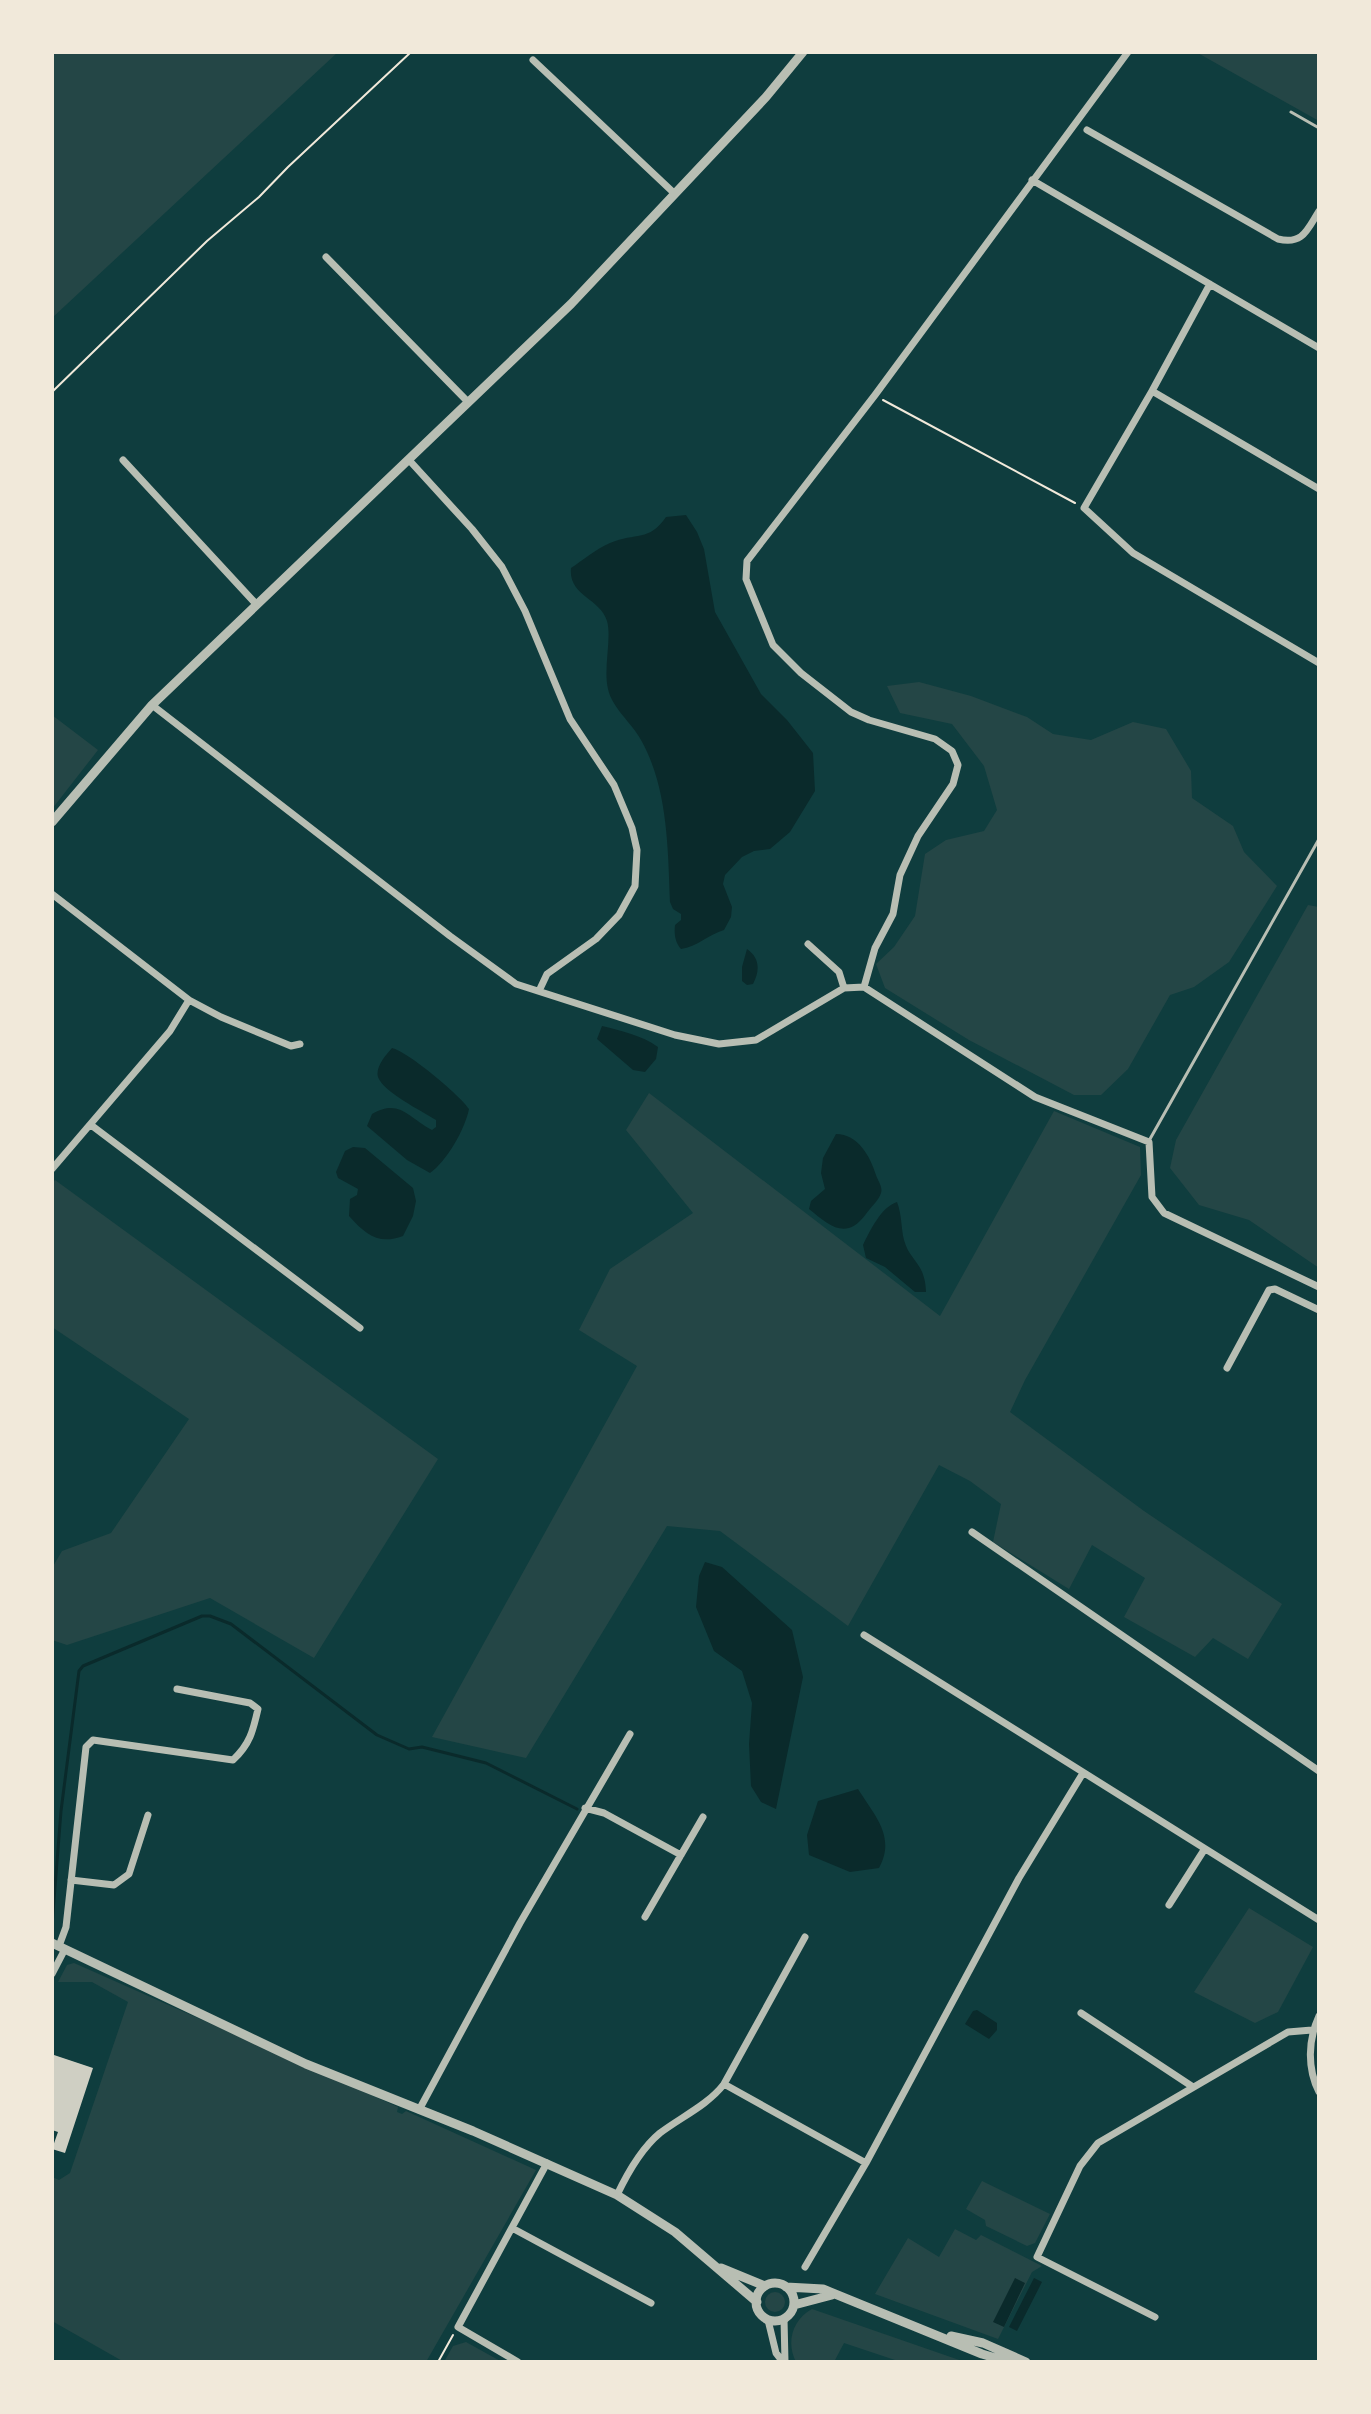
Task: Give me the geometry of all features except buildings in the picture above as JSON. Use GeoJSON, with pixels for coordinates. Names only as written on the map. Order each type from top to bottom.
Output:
{"type":"FeatureCollection","features":[{"type":"Feature","properties":{"kind":"street"},"geometry":{"type":"LineString","coordinates":[[52,822],[152,705],[571,304],[766,97],[803,52]]}},
{"type":"Feature","properties":{"kind":"street"},"geometry":{"type":"LineString","coordinates":[[864,987],[875,948],[893,914],[900,875],[918,836],[953,784],[958,765],[952,751],[935,739],[851,712],[801,673],[773,645],[746,579],[747,561],[875,395],[1128,52]]}},
{"type":"Feature","properties":{"kind":"street"},"geometry":{"type":"LineString","coordinates":[[533,60],[675,194]]}},
{"type":"Feature","properties":{"kind":"street"},"geometry":{"type":"LineString","coordinates":[[1087,130],[1278,239],[1290,242],[1303,236],[1319,211]]}},
{"type":"Feature","properties":{"kind":"street"},"geometry":{"type":"LineString","coordinates":[[1032,180],[1319,348]]}},
{"type":"Feature","properties":{"kind":"street"},"geometry":{"type":"LineString","coordinates":[[326,257],[468,402]]}},
{"type":"Feature","properties":{"kind":"street"},"geometry":{"type":"LineString","coordinates":[[1210,284],[1084,508],[1133,553],[1319,663]]}},
{"type":"Feature","properties":{"kind":"street"},"geometry":{"type":"LineString","coordinates":[[1152,391],[1319,489]]}},
{"type":"Feature","properties":{"kind":"street"},"geometry":{"type":"LineString","coordinates":[[123,460],[257,605]]}},
{"type":"Feature","properties":{"kind":"street"},"geometry":{"type":"LineString","coordinates":[[409,460],[502,567],[525,611],[570,719],[614,785],[632,828],[637,850],[635,886],[619,915],[596,939],[547,974],[539,991]]}},
{"type":"Feature","properties":{"kind":"street"},"geometry":{"type":"LineString","coordinates":[[152,705],[516,984],[675,1035],[719,1044],[756,1040],[844,988],[864,987],[1035,1097],[1149,1142],[1152,1197],[1164,1213],[1319,1287]]}},
{"type":"Feature","properties":{"kind":"street"},"geometry":{"type":"LineString","coordinates":[[52,894],[189,1000],[291,1046],[300,1044]]}},
{"type":"Feature","properties":{"kind":"street"},"geometry":{"type":"LineString","coordinates":[[808,944],[839,972],[844,988]]}},
{"type":"Feature","properties":{"kind":"street"},"geometry":{"type":"LineString","coordinates":[[53,1166],[170,1031],[189,1000]]}},
{"type":"Feature","properties":{"kind":"street"},"geometry":{"type":"LineString","coordinates":[[91,1125],[360,1328]]}},
{"type":"Feature","properties":{"kind":"street"},"geometry":{"type":"LineString","coordinates":[[1227,1368],[1269,1290],[1275,1289],[1319,1310]]}},
{"type":"Feature","properties":{"kind":"street"},"geometry":{"type":"LineString","coordinates":[[972,1532],[1319,1771]]}},
{"type":"Feature","properties":{"kind":"street"},"geometry":{"type":"LineString","coordinates":[[864,1635],[1319,1920]]}},
{"type":"Feature","properties":{"kind":"street"},"geometry":{"type":"LineString","coordinates":[[52,1974],[66,1927],[86,1747],[93,1740],[233,1760],[246,1748],[252,1736],[258,1709],[250,1703],[177,1689]]}},
{"type":"Feature","properties":{"kind":"street"},"geometry":{"type":"LineString","coordinates":[[419,2110],[520,1923],[630,1734]]}},
{"type":"Feature","properties":{"kind":"street"},"geometry":{"type":"LineString","coordinates":[[805,2267],[866,2163],[1009,1896],[1083,1773]]}},
{"type":"Feature","properties":{"kind":"street"},"geometry":{"type":"LineString","coordinates":[[585,1808],[604,1813],[681,1855]]}},
{"type":"Feature","properties":{"kind":"street"},"geometry":{"type":"LineString","coordinates":[[71,1880],[114,1885],[129,1874],[148,1815]]}},
{"type":"Feature","properties":{"kind":"street"},"geometry":{"type":"LineString","coordinates":[[645,1917],[703,1817]]}},
{"type":"Feature","properties":{"kind":"street"},"geometry":{"type":"LineString","coordinates":[[1169,1905],[1204,1850]]}},
{"type":"Feature","properties":{"kind":"street"},"geometry":{"type":"LineString","coordinates":[[617,2195],[657,2135],[712,2097],[724,2084],[805,1937]]}},
{"type":"Feature","properties":{"kind":"street"},"geometry":{"type":"LineString","coordinates":[[59,1946],[306,2064],[617,2195],[675,2232],[757,2302]]}},
{"type":"Feature","properties":{"kind":"street"},"geometry":{"type":"LineString","coordinates":[[1081,2013],[1193,2087]]}},
{"type":"Feature","properties":{"kind":"street"},"geometry":{"type":"LineString","coordinates":[[1319,2016],[1312,2030],[1310,2052],[1319,2092]]}},
{"type":"Feature","properties":{"kind":"street"},"geometry":{"type":"LineString","coordinates":[[1155,2317],[1037,2257],[1090,2151],[1098,2143],[1288,2032],[1312,2030]]}},
{"type":"Feature","properties":{"kind":"street"},"geometry":{"type":"LineString","coordinates":[[724,2084],[866,2163]]}},
{"type":"Feature","properties":{"kind":"street"},"geometry":{"type":"LineString","coordinates":[[518,2362],[458,2327],[547,2163]]}},
{"type":"Feature","properties":{"kind":"street"},"geometry":{"type":"LineString","coordinates":[[512,2228],[651,2303]]}},
{"type":"Feature","properties":{"kind":"street"},"geometry":{"type":"LineString","coordinates":[[718,2267],[765,2286],[816,2288],[1009,2362]]}},
{"type":"Feature","properties":{"kind":"street"},"geometry":{"type":"LineString","coordinates":[[765,2286],[757,2295],[759,2312],[768,2320],[776,2353],[784,2362]]}},
{"type":"Feature","properties":{"kind":"street"},"geometry":{"type":"LineString","coordinates":[[768,2320],[789,2316],[794,2305],[786,2287]]}},
{"type":"Feature","properties":{"kind":"street"},"geometry":{"type":"LineString","coordinates":[[794,2305],[832,2295]]}},
{"type":"Feature","properties":{"kind":"street"},"geometry":{"type":"LineString","coordinates":[[784,2319],[784,2362]]}},
{"type":"Feature","properties":{"kind":"street"},"geometry":{"type":"LineString","coordinates":[[932,2332],[983,2343],[1026,2362]]}},
{"type":"Feature","properties":{"kind":"lane"},"geometry":{"type":"LineString","coordinates":[[1291,112],[1319,128]]}},
{"type":"Feature","properties":{"kind":"lane"},"geometry":{"type":"LineString","coordinates":[[1149,1142],[1319,839]]}},
{"type":"Feature","properties":{"kind":"path"},"geometry":{"type":"LineString","coordinates":[[52,392],[197,251],[259,197],[411,52]]}},
{"type":"Feature","properties":{"kind":"path"},"geometry":{"type":"LineString","coordinates":[[875,395],[1084,508]]}},
{"type":"Feature","properties":{"kind":"path"},"geometry":{"type":"LineString","coordinates":[[438,2362],[458,2327]]}},
{"type":"Feature","properties":{"kind":"shaded area"},"geometry":{"type":"Polygon","coordinates":[[[52,52],[338,52],[52,318],[52,52]]]}},
{"type":"Feature","properties":{"kind":"shaded area"},"geometry":{"type":"Polygon","coordinates":[[[1196,52],[1319,52],[1319,121],[1196,52]]]}},
{"type":"Feature","properties":{"kind":"shaded area"},"geometry":{"type":"Polygon","coordinates":[[[686,515],[704,549],[715,612],[761,694],[813,753],[815,791],[790,832],[770,849],[754,851],[742,857],[725,875],[723,884],[732,907],[724,930],[681,949],[676,941],[675,925],[681,920],[681,914],[673,909],[670,902],[665,819],[657,778],[641,740],[610,696],[606,672],[607,621],[598,607],[574,585],[571,568],[610,543],[654,530],[666,517],[686,515]]]}},
{"type":"Feature","properties":{"kind":"shaded area"},"geometry":{"type":"Polygon","coordinates":[[[919,682],[971,696],[1027,717],[1053,734],[1091,740],[1133,722],[1166,729],[1191,771],[1192,798],[1233,826],[1244,852],[1277,886],[1229,962],[1194,987],[1170,995],[1128,1069],[1101,1095],[1074,1095],[969,1040],[885,988],[876,964],[894,947],[915,916],[925,854],[946,840],[984,831],[997,810],[984,766],[952,724],[900,713],[887,686],[919,682]]]}},
{"type":"Feature","properties":{"kind":"shaded area"},"geometry":{"type":"Polygon","coordinates":[[[52,715],[98,750],[52,809],[52,715]]]}},
{"type":"Feature","properties":{"kind":"shaded area"},"geometry":{"type":"Polygon","coordinates":[[[1308,905],[1319,907],[1319,1268],[1249,1220],[1199,1205],[1170,1168],[1176,1140],[1308,905]]]}},
{"type":"Feature","properties":{"kind":"shaded area"},"geometry":{"type":"Polygon","coordinates":[[[747,949],[754,956],[758,970],[753,984],[747,985],[742,981],[742,967],[747,949]]]}},
{"type":"Feature","properties":{"kind":"shaded area"},"geometry":{"type":"Polygon","coordinates":[[[602,1026],[652,1043],[658,1047],[656,1059],[645,1072],[633,1070],[597,1039],[602,1026]]]}},
{"type":"Feature","properties":{"kind":"shaded area"},"geometry":{"type":"Polygon","coordinates":[[[392,1048],[433,1075],[469,1109],[454,1144],[430,1173],[407,1160],[367,1126],[372,1114],[389,1108],[403,1111],[432,1130],[436,1127],[436,1120],[381,1083],[377,1073],[392,1048]]]}},
{"type":"Feature","properties":{"kind":"shaded area"},"geometry":{"type":"Polygon","coordinates":[[[649,1093],[940,1316],[1054,1111],[1140,1147],[1141,1175],[1010,1412],[1144,1511],[1282,1604],[1248,1659],[1213,1638],[1195,1657],[1124,1617],[1145,1578],[1092,1545],[1069,1589],[993,1542],[1001,1504],[970,1481],[939,1465],[848,1626],[720,1531],[667,1526],[526,1758],[432,1737],[637,1366],[579,1330],[610,1269],[693,1213],[626,1130],[649,1093]]]}},
{"type":"Feature","properties":{"kind":"shaded area"},"geometry":{"type":"Polygon","coordinates":[[[836,1134],[851,1138],[862,1147],[881,1188],[878,1198],[859,1222],[845,1229],[831,1225],[809,1209],[811,1201],[825,1189],[821,1173],[823,1158],[836,1134]]]}},
{"type":"Feature","properties":{"kind":"shaded area"},"geometry":{"type":"Polygon","coordinates":[[[353,1147],[365,1148],[413,1188],[416,1201],[413,1216],[403,1236],[380,1239],[361,1228],[349,1216],[350,1199],[357,1195],[358,1189],[338,1178],[336,1172],[345,1151],[353,1147]]]}},
{"type":"Feature","properties":{"kind":"shaded area"},"geometry":{"type":"Polygon","coordinates":[[[55,1180],[438,1459],[314,1658],[210,1598],[67,1645],[52,1640],[52,1568],[62,1551],[111,1533],[189,1419],[52,1327],[52,1184],[55,1180]]]}},
{"type":"Feature","properties":{"kind":"shaded area"},"geometry":{"type":"Polygon","coordinates":[[[897,1202],[904,1240],[923,1274],[926,1292],[915,1292],[885,1267],[866,1258],[863,1245],[881,1214],[897,1202]]]}},
{"type":"Feature","properties":{"kind":"shaded area"},"geometry":{"type":"Polygon","coordinates":[[[705,1562],[722,1567],[792,1630],[803,1677],[776,1809],[761,1802],[751,1786],[749,1744],[752,1703],[742,1671],[714,1651],[696,1607],[699,1576],[705,1562]]]}},
{"type":"Feature","properties":{"kind":"shaded area"},"geometry":{"type":"Polygon","coordinates":[[[858,1789],[881,1827],[884,1857],[879,1868],[850,1872],[809,1855],[807,1835],[818,1801],[858,1789]]]}},
{"type":"Feature","properties":{"kind":"shaded area"},"geometry":{"type":"Polygon","coordinates":[[[1249,1908],[1313,1947],[1278,2012],[1255,2023],[1194,1992],[1249,1908]]]}},
{"type":"Feature","properties":{"kind":"shaded area"},"geometry":{"type":"Polygon","coordinates":[[[74,1963],[398,2107],[397,2112],[402,2114],[406,2111],[536,2170],[426,2362],[124,2362],[52,2321],[52,2177],[59,2180],[70,2173],[128,2002],[92,1982],[58,1982],[67,1965],[74,1963]]]}},
{"type":"Feature","properties":{"kind":"shaded area"},"geometry":{"type":"Polygon","coordinates":[[[977,2010],[997,2023],[997,2030],[989,2039],[965,2024],[977,2010]]]}},
{"type":"Feature","properties":{"kind":"shaded area"},"geometry":{"type":"Polygon","coordinates":[[[982,2181],[1050,2214],[1035,2243],[1027,2246],[986,2226],[985,2220],[966,2209],[982,2181]]]}},
{"type":"Feature","properties":{"kind":"shaded area"},"geometry":{"type":"Polygon","coordinates":[[[955,2229],[976,2240],[981,2235],[1042,2266],[1032,2272],[998,2339],[875,2294],[908,2238],[939,2257],[955,2229]]]}},
{"type":"Feature","properties":{"kind":"shaded area"},"geometry":{"type":"Polygon","coordinates":[[[1015,2278],[1025,2283],[1004,2327],[993,2322],[1015,2278]]]}},
{"type":"Feature","properties":{"kind":"shaded area"},"geometry":{"type":"Polygon","coordinates":[[[1034,2278],[1042,2282],[1017,2331],[1009,2327],[1034,2278]]]}},
{"type":"Feature","properties":{"kind":"shaded area"},"geometry":{"type":"Polygon","coordinates":[[[775,2292],[782,2295],[785,2302],[782,2309],[775,2312],[768,2309],[765,2302],[768,2295],[775,2292]]]}},
{"type":"Feature","properties":{"kind":"shaded area"},"geometry":{"type":"Polygon","coordinates":[[[812,2309],[965,2362],[901,2362],[844,2343],[834,2362],[796,2362],[791,2347],[793,2332],[800,2319],[812,2309]]]}},
{"type":"Feature","properties":{"kind":"shaded area"},"geometry":{"type":"Polygon","coordinates":[[[466,2342],[502,2362],[444,2362],[453,2346],[466,2342]]]}},
{"type":"Feature","properties":{"kind":"waterway"},"geometry":{"type":"LineString","coordinates":[[52,1925],[61,1811],[79,1671],[83,1666],[202,1616],[231,1624],[377,1735],[409,1749],[422,1747],[486,1763],[577,1809]]}}]}
